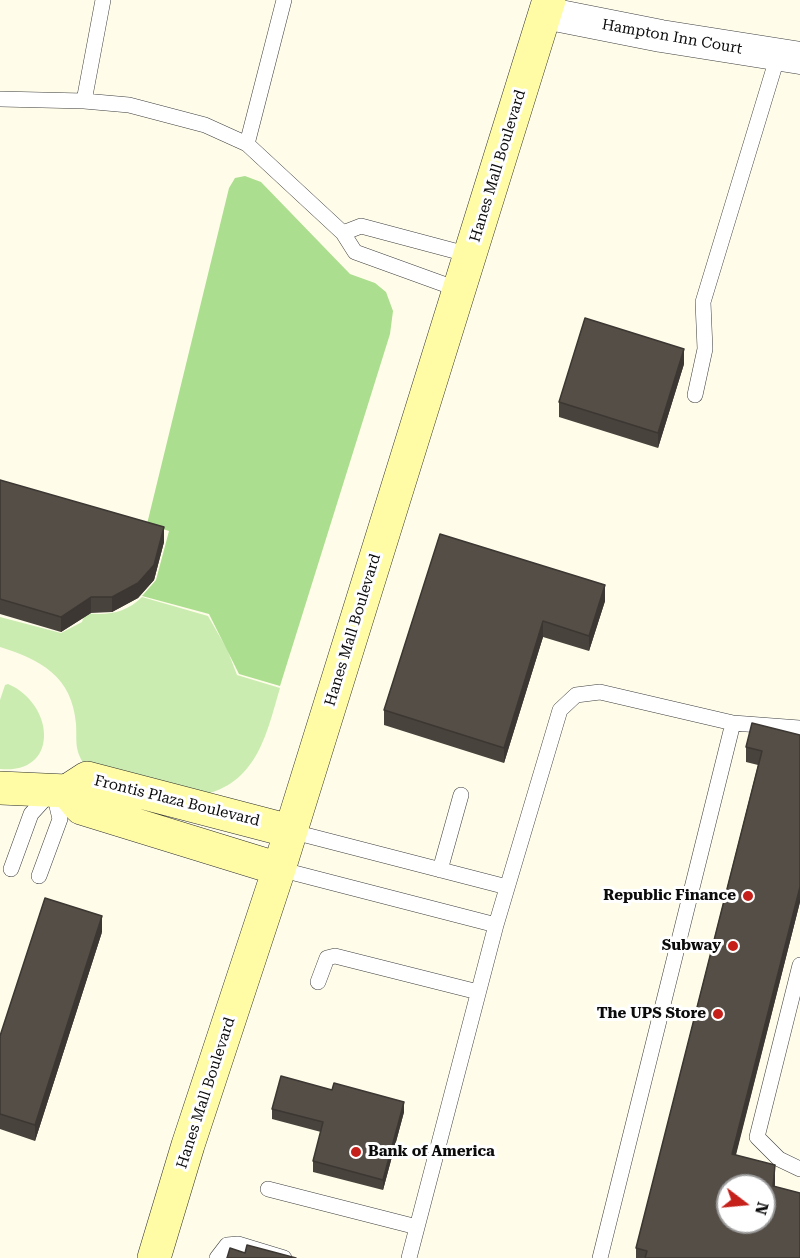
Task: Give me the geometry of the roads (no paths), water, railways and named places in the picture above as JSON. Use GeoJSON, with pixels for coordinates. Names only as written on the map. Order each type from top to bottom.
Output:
{"type":"FeatureCollection","features":[{"type":"Feature","properties":{"kind":"main road","name":"Hanes Mall Boulevard"},"geometry":{"type":"LineString","coordinates":[[154,1258],[188,1145],[279,869],[547,7]]}},
{"type":"Feature","properties":{"kind":"main road","name":"Frontis Plaza Boulevard"},"geometry":{"type":"LineString","coordinates":[[0,788],[60,790],[87,778],[290,831]]}},
{"type":"Feature","properties":{"kind":"main road","name":"Frontis Plaza Boulevard"},"geometry":{"type":"LineString","coordinates":[[60,790],[81,808],[279,869]]}},
{"type":"Feature","properties":{"kind":"street","name":"Hampton Inn Court"},"geometry":{"type":"LineString","coordinates":[[547,7],[661,36],[789,56]]}},
{"type":"Feature","properties":{"kind":"lane"},"geometry":{"type":"LineString","coordinates":[[84,101],[103,0]]}},
{"type":"Feature","properties":{"kind":"lane"},"geometry":{"type":"LineString","coordinates":[[247,144],[284,0]]}},
{"type":"Feature","properties":{"kind":"lane"},"geometry":{"type":"LineString","coordinates":[[695,395],[705,349],[703,302],[789,56]]}},
{"type":"Feature","properties":{"kind":"lane"},"geometry":{"type":"LineString","coordinates":[[0,99],[84,101],[129,105],[205,125],[247,144],[343,233],[355,252],[459,290]]}},
{"type":"Feature","properties":{"kind":"lane"},"geometry":{"type":"LineString","coordinates":[[343,233],[361,226],[470,255]]}},
{"type":"Feature","properties":{"kind":"lane"},"geometry":{"type":"LineString","coordinates":[[409,1258],[496,925],[560,710],[576,695],[600,692],[733,723],[800,728]]}},
{"type":"Feature","properties":{"kind":"lane"},"geometry":{"type":"LineString","coordinates":[[600,1258],[733,723]]}},
{"type":"Feature","properties":{"kind":"lane"},"geometry":{"type":"LineString","coordinates":[[11,869],[31,814],[60,790]]}},
{"type":"Feature","properties":{"kind":"lane"},"geometry":{"type":"LineString","coordinates":[[39,876],[60,819],[60,790]]}},
{"type":"Feature","properties":{"kind":"lane"},"geometry":{"type":"LineString","coordinates":[[440,870],[461,795]]}},
{"type":"Feature","properties":{"kind":"lane"},"geometry":{"type":"LineString","coordinates":[[290,831],[507,887]]}},
{"type":"Feature","properties":{"kind":"lane"},"geometry":{"type":"LineString","coordinates":[[279,869],[496,925]]}},
{"type":"Feature","properties":{"kind":"lane"},"geometry":{"type":"LineString","coordinates":[[318,982],[327,958],[335,956],[478,992]]}},
{"type":"Feature","properties":{"kind":"lane"},"geometry":{"type":"LineString","coordinates":[[800,965],[758,1137],[779,1159],[800,1169]]}},
{"type":"Feature","properties":{"kind":"lane"},"geometry":{"type":"LineString","coordinates":[[268,1189],[417,1227]]}},
{"type":"Feature","properties":{"kind":"lane"},"geometry":{"type":"LineString","coordinates":[[217,1258],[226,1245],[238,1244],[284,1258]]}},
{"type":"Feature","properties":{"kind":"place","name":"Republic Finance"},"geometry":{"type":"Point","coordinates":[748,896]}},
{"type":"Feature","properties":{"kind":"place","name":"Subway"},"geometry":{"type":"Point","coordinates":[733,946]}},
{"type":"Feature","properties":{"kind":"place","name":"The UPS Store"},"geometry":{"type":"Point","coordinates":[718,1014]}},
{"type":"Feature","properties":{"kind":"place","name":"Bank of America"},"geometry":{"type":"Point","coordinates":[356,1152]}}]}
